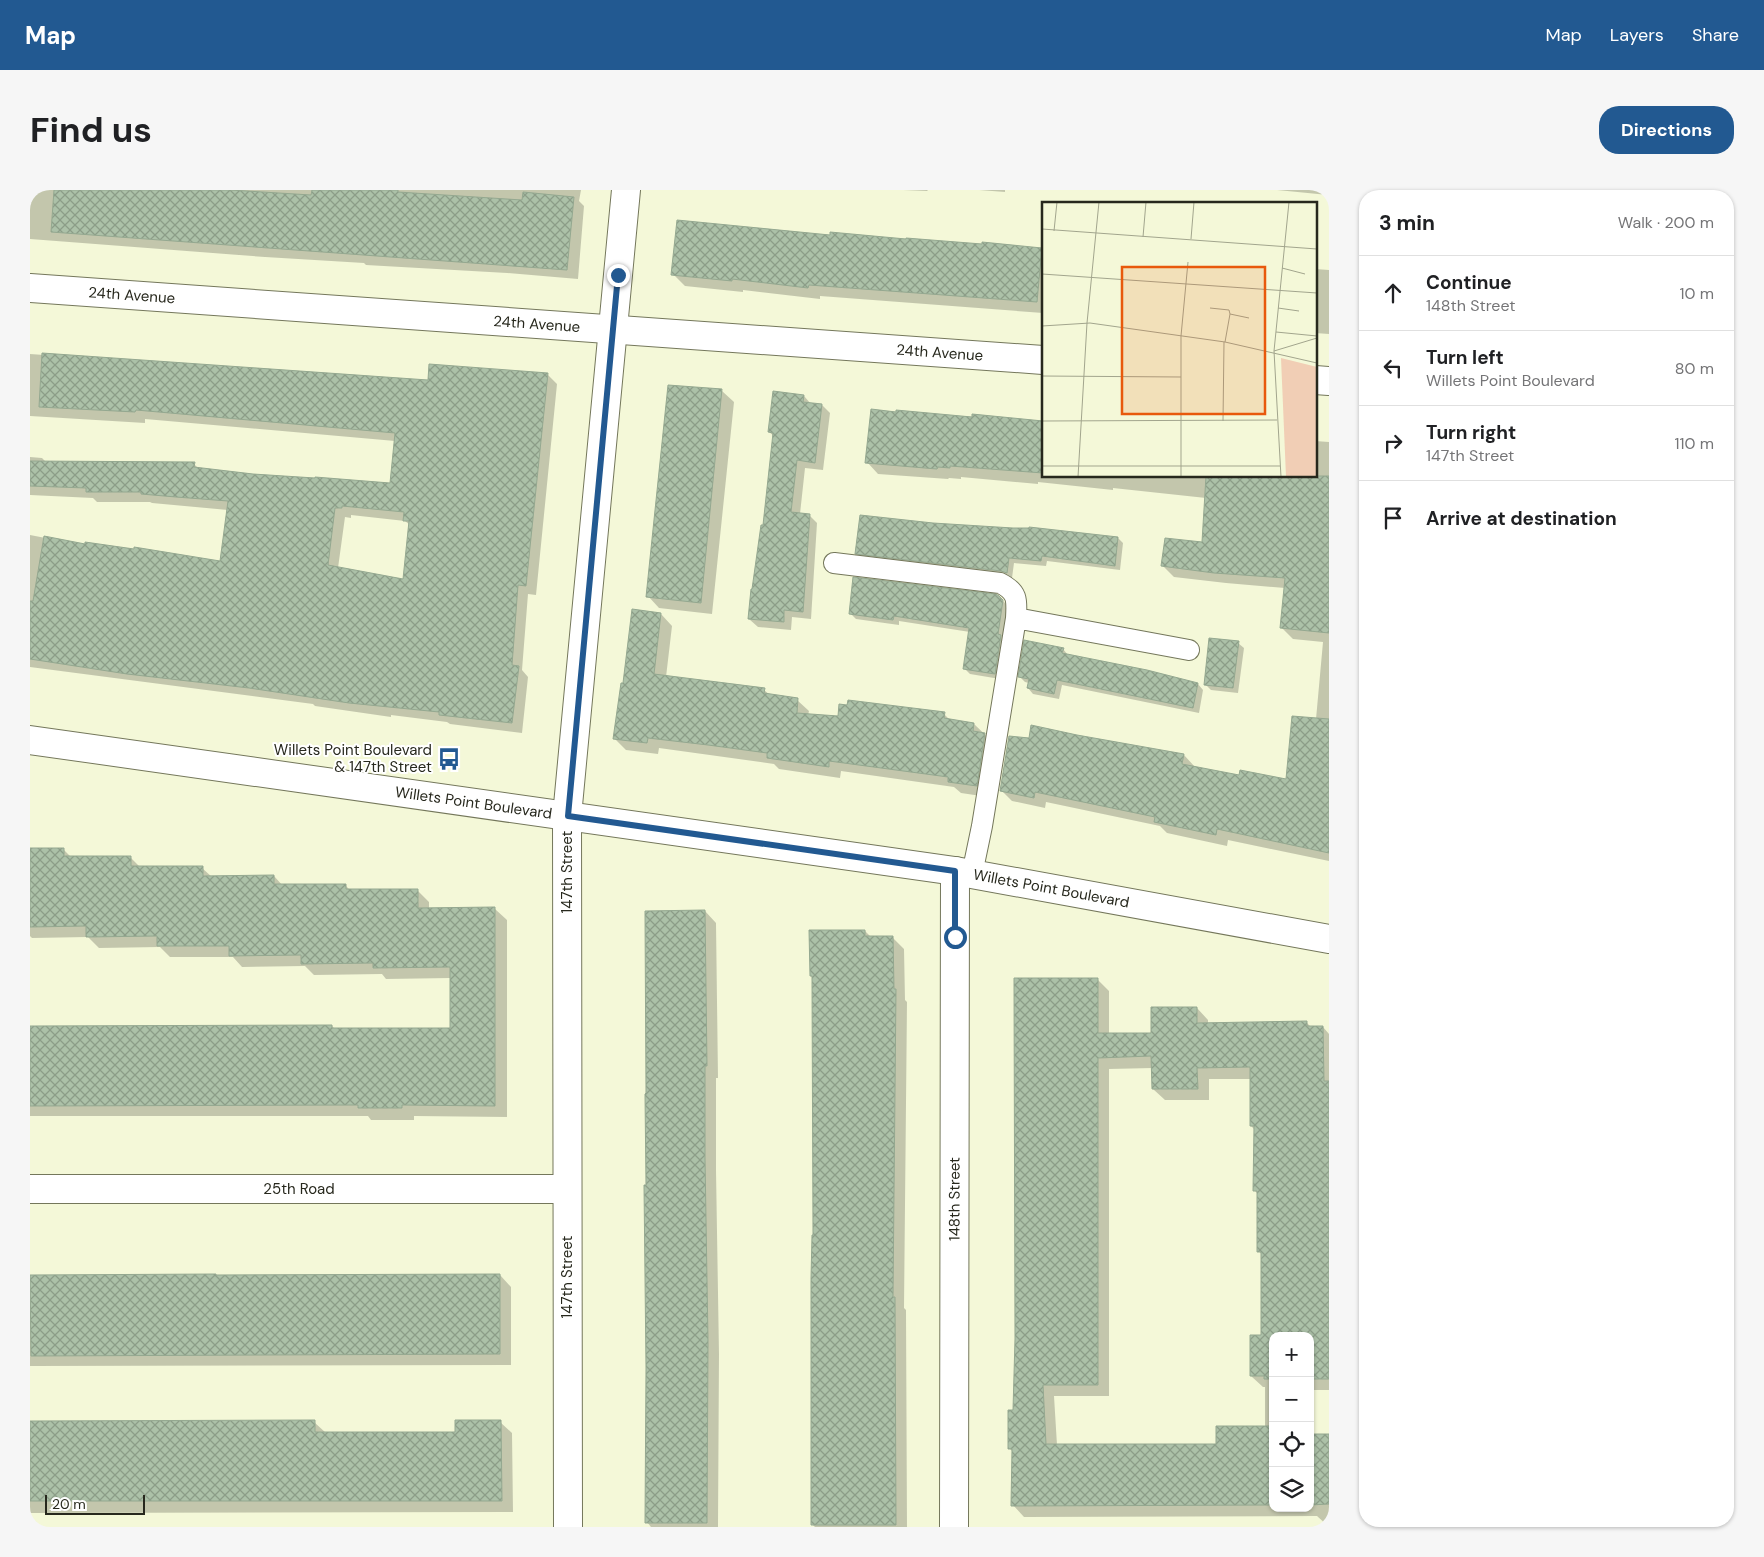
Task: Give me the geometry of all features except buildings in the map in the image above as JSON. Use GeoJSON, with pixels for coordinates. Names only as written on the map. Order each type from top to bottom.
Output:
{"type":"FeatureCollection","features":[{"type":"Feature","properties":{"kind":"street","name":"147th Street"},"geometry":{"type":"LineString","coordinates":[[568,1527],[568,816],[626,190]]}},
{"type":"Feature","properties":{"kind":"street","name":"24th Avenue"},"geometry":{"type":"LineString","coordinates":[[30,288],[1042,360]]}},
{"type":"Feature","properties":{"kind":"street"},"geometry":{"type":"LineString","coordinates":[[1316,380],[1329,381]]}},
{"type":"Feature","properties":{"kind":"street","name":"Willets Point Boulevard"},"geometry":{"type":"LineString","coordinates":[[30,740],[963,873],[1329,939]]}},
{"type":"Feature","properties":{"kind":"street","name":"148th Street"},"geometry":{"type":"LineString","coordinates":[[954,1527],[963,873]]}},
{"type":"Feature","properties":{"kind":"street","name":"25th Road"},"geometry":{"type":"LineString","coordinates":[[30,1189],[567,1189]]}},
{"type":"Feature","properties":{"kind":"lane"},"geometry":{"type":"LineString","coordinates":[[834,563],[1000,583],[1009,588],[1017,599],[1016,618],[982,826],[963,873]]}},
{"type":"Feature","properties":{"kind":"lane"},"geometry":{"type":"LineString","coordinates":[[1016,618],[1189,650]]}},
{"type":"Feature","properties":{"kind":"place","name":"Willets Point Boulevard & 147th Street"},"geometry":{"type":"Point","coordinates":[449,759]}},
{"type":"Feature","properties":{"kind":"route"},"geometry":{"type":"LineString","coordinates":[[618,275],[568,816],[955,871],[955,937]]}}]}
